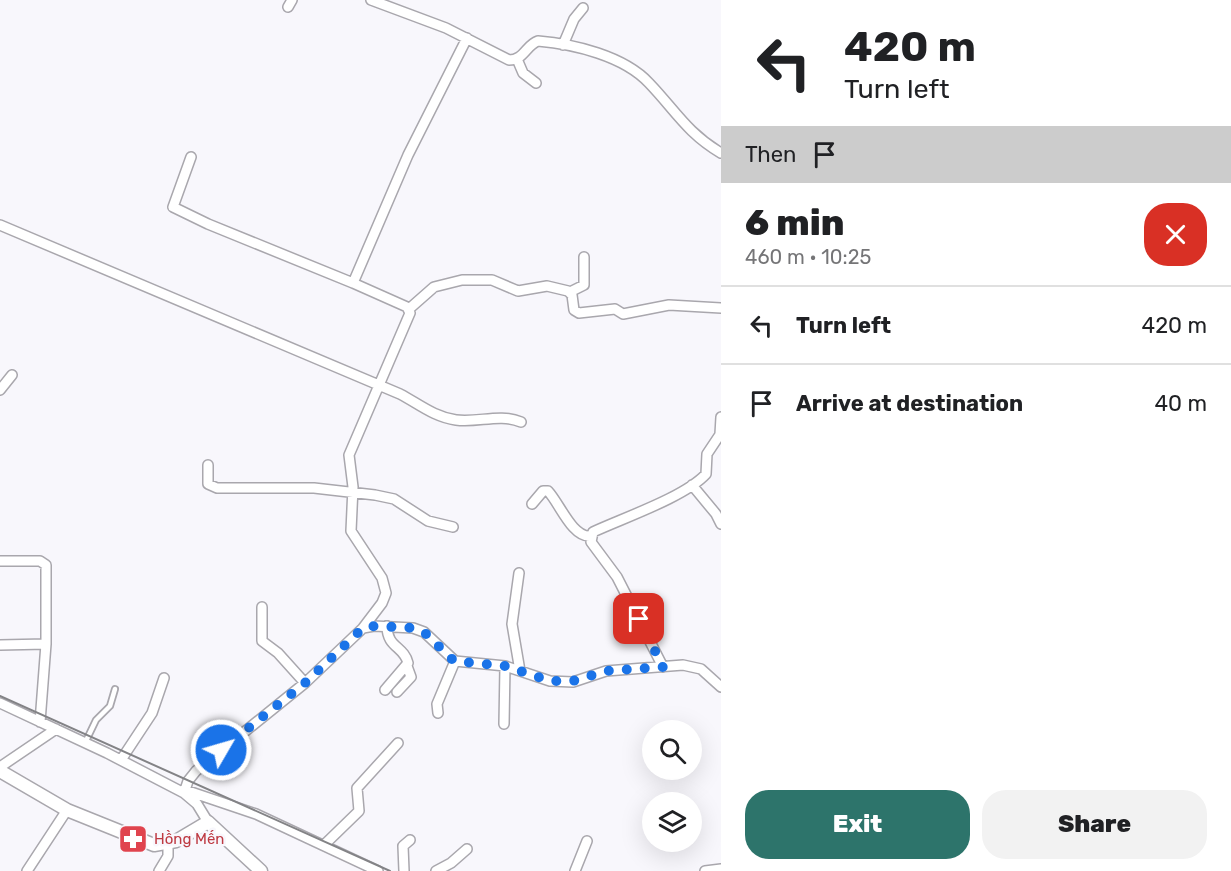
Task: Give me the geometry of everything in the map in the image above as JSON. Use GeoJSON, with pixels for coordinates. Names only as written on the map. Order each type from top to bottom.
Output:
{"type":"FeatureCollection","features":[{"type":"Feature","properties":{"kind":"street"},"geometry":{"type":"LineString","coordinates":[[371,0],[467,38],[506,59],[518,59],[534,41],[563,45],[609,58],[637,73],[698,140],[721,153]]}},
{"type":"Feature","properties":{"kind":"street"},"geometry":{"type":"LineString","coordinates":[[563,45],[574,19],[583,8]]}},
{"type":"Feature","properties":{"kind":"street"},"geometry":{"type":"LineString","coordinates":[[353,283],[408,155],[467,38]]}},
{"type":"Feature","properties":{"kind":"street"},"geometry":{"type":"LineString","coordinates":[[518,59],[523,73],[536,83]]}},
{"type":"Feature","properties":{"kind":"street"},"geometry":{"type":"LineString","coordinates":[[191,157],[173,207],[409,309]]}},
{"type":"Feature","properties":{"kind":"street"},"geometry":{"type":"LineString","coordinates":[[0,225],[404,397],[443,418],[459,421],[507,416],[521,422]]}},
{"type":"Feature","properties":{"kind":"street"},"geometry":{"type":"LineString","coordinates":[[184,791],[196,771],[305,683],[363,628],[382,603],[386,593],[382,578],[351,531],[350,452],[409,318],[409,309],[434,287],[462,280],[492,280],[518,291],[546,286],[570,292],[585,282],[584,257]]}},
{"type":"Feature","properties":{"kind":"street"},"geometry":{"type":"LineString","coordinates":[[570,292],[574,310],[579,313],[615,309],[623,314],[678,305],[721,308]]}},
{"type":"Feature","properties":{"kind":"street"},"geometry":{"type":"LineString","coordinates":[[0,390],[12,375]]}},
{"type":"Feature","properties":{"kind":"street"},"geometry":{"type":"LineString","coordinates":[[532,504],[543,491],[548,491],[576,531],[584,537],[590,536],[592,532],[692,485],[706,474],[707,454],[721,434],[721,417]]}},
{"type":"Feature","properties":{"kind":"street"},"geometry":{"type":"LineString","coordinates":[[208,465],[208,484],[217,488],[352,491],[394,499],[428,521],[453,527]]}},
{"type":"Feature","properties":{"kind":"street"},"geometry":{"type":"LineString","coordinates":[[692,485],[716,514],[721,524]]}},
{"type":"Feature","properties":{"kind":"street"},"geometry":{"type":"LineString","coordinates":[[590,536],[591,542],[617,577],[663,667]]}},
{"type":"Feature","properties":{"kind":"street"},"geometry":{"type":"LineString","coordinates":[[0,561],[45,563],[46,644],[40,722]]}},
{"type":"Feature","properties":{"kind":"street"},"geometry":{"type":"LineString","coordinates":[[519,573],[512,624],[520,671]]}},
{"type":"Feature","properties":{"kind":"street"},"geometry":{"type":"LineString","coordinates":[[262,607],[262,641],[278,653],[305,683]]}},
{"type":"Feature","properties":{"kind":"street"},"geometry":{"type":"LineString","coordinates":[[363,628],[387,626],[419,630],[454,661],[505,666],[550,681],[563,682],[606,671],[695,667],[721,687]]}},
{"type":"Feature","properties":{"kind":"street"},"geometry":{"type":"LineString","coordinates":[[387,626],[389,640],[407,659],[411,677],[397,692]]}},
{"type":"Feature","properties":{"kind":"street"},"geometry":{"type":"LineString","coordinates":[[0,645],[46,644]]}},
{"type":"Feature","properties":{"kind":"street"},"geometry":{"type":"LineString","coordinates":[[438,713],[437,704],[454,661]]}},
{"type":"Feature","properties":{"kind":"street"},"geometry":{"type":"LineString","coordinates":[[385,690],[407,666]]}},
{"type":"Feature","properties":{"kind":"street"},"geometry":{"type":"LineString","coordinates":[[504,724],[505,666]]}},
{"type":"Feature","properties":{"kind":"street"},"geometry":{"type":"LineString","coordinates":[[121,760],[152,714],[164,678]]}},
{"type":"Feature","properties":{"kind":"street"},"geometry":{"type":"LineString","coordinates":[[0,703],[184,791],[228,802],[378,871]]}},
{"type":"Feature","properties":{"kind":"street"},"geometry":{"type":"LineString","coordinates":[[56,729],[0,769],[67,810],[154,845],[168,844],[208,822]]}},
{"type":"Feature","properties":{"kind":"street"},"geometry":{"type":"LineString","coordinates":[[324,845],[359,811],[357,788],[398,743]]}},
{"type":"Feature","properties":{"kind":"street"},"geometry":{"type":"LineString","coordinates":[[184,791],[197,804],[208,822],[261,871]]}},
{"type":"Feature","properties":{"kind":"street"},"geometry":{"type":"LineString","coordinates":[[27,871],[67,810]]}},
{"type":"Feature","properties":{"kind":"street"},"geometry":{"type":"LineString","coordinates":[[404,871],[403,846],[410,840]]}},
{"type":"Feature","properties":{"kind":"street"},"geometry":{"type":"LineString","coordinates":[[575,871],[587,841]]}},
{"type":"Feature","properties":{"kind":"street"},"geometry":{"type":"LineString","coordinates":[[159,871],[168,856],[168,844]]}},
{"type":"Feature","properties":{"kind":"street"},"geometry":{"type":"LineString","coordinates":[[436,871],[451,863],[466,849]]}},
{"type":"Feature","properties":{"kind":"street"},"geometry":{"type":"LineString","coordinates":[[705,871],[721,869]]}},
{"type":"Feature","properties":{"kind":"lane"},"geometry":{"type":"LineString","coordinates":[[85,742],[96,720],[110,706],[115,689]]}},
{"type":"Feature","properties":{"kind":"railway"},"geometry":{"type":"LineString","coordinates":[[0,696],[390,871]]}},
{"type":"Feature","properties":{"kind":"place","name":"Hồng Mến"},"geometry":{"type":"Point","coordinates":[133,839]}},
{"type":"Feature","properties":{"kind":"route"},"geometry":{"type":"LineString","coordinates":[[221,750],[305,683],[363,628],[375,626],[413,628],[424,632],[454,661],[505,666],[550,681],[563,682],[606,671],[663,667],[639,619]]}}]}
